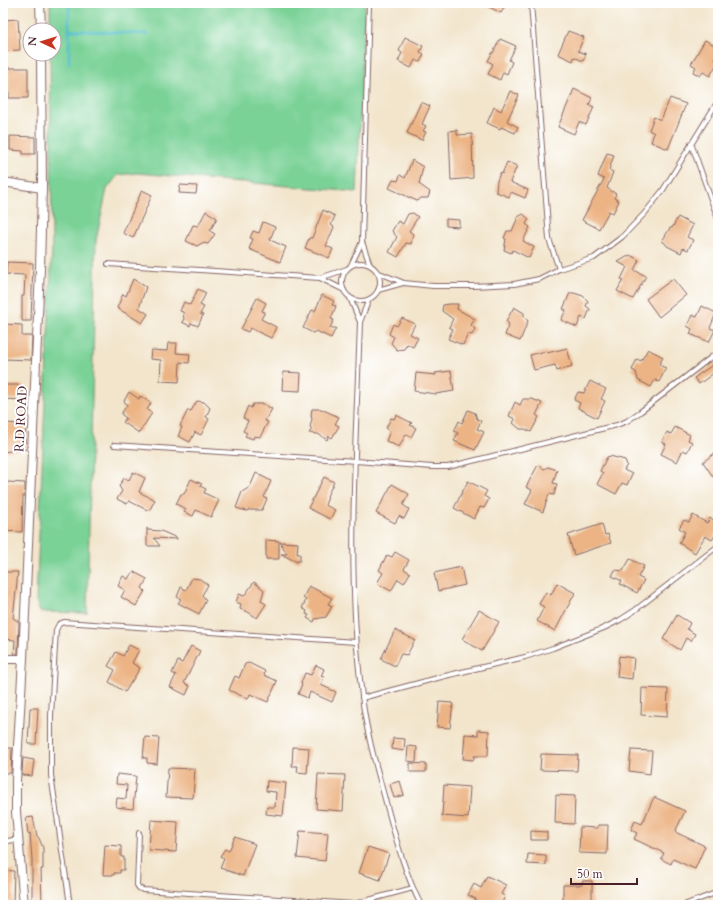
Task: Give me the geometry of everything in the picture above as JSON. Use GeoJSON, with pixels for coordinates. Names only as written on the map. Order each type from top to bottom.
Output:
{"type":"FeatureCollection","features":[{"type":"Feature","properties":{"kind":"street"},"geometry":{"type":"LineString","coordinates":[[40,3],[41,22]]}},
{"type":"Feature","properties":{"kind":"street","name":"R.D ROAD"},"geometry":{"type":"LineString","coordinates":[[24,905],[16,812],[16,781],[23,659],[42,188],[41,62]]}},
{"type":"Feature","properties":{"kind":"street"},"geometry":{"type":"LineString","coordinates":[[3,182],[42,188]]}},
{"type":"Feature","properties":{"kind":"street"},"geometry":{"type":"LineString","coordinates":[[3,659],[23,659]]}},
{"type":"Feature","properties":{"kind":"lane"},"geometry":{"type":"LineString","coordinates":[[370,3],[362,242],[370,265],[377,272],[404,283],[433,286],[514,284],[539,279],[559,269],[594,258],[622,237],[645,213],[663,190],[718,101]]}},
{"type":"Feature","properties":{"kind":"lane"},"geometry":{"type":"LineString","coordinates":[[531,3],[549,239],[559,269]]}},
{"type":"Feature","properties":{"kind":"lane"},"geometry":{"type":"LineString","coordinates":[[691,143],[718,219]]}},
{"type":"Feature","properties":{"kind":"lane"},"geometry":{"type":"LineString","coordinates":[[351,266],[362,242]]}},
{"type":"Feature","properties":{"kind":"lane"},"geometry":{"type":"LineString","coordinates":[[108,264],[320,278],[362,263],[370,265]]}},
{"type":"Feature","properties":{"kind":"lane"},"geometry":{"type":"LineString","coordinates":[[347,269],[342,279],[342,285],[350,297],[360,322]]}},
{"type":"Feature","properties":{"kind":"lane"},"geometry":{"type":"LineString","coordinates":[[350,297],[358,301],[369,299],[374,295],[378,290],[379,278],[377,272]]}},
{"type":"Feature","properties":{"kind":"lane"},"geometry":{"type":"LineString","coordinates":[[320,278],[344,290]]}},
{"type":"Feature","properties":{"kind":"lane"},"geometry":{"type":"LineString","coordinates":[[378,290],[404,283]]}},
{"type":"Feature","properties":{"kind":"lane"},"geometry":{"type":"LineString","coordinates":[[369,299],[360,322],[353,532],[356,642],[362,698],[373,753],[398,848],[421,905]]}},
{"type":"Feature","properties":{"kind":"lane"},"geometry":{"type":"LineString","coordinates":[[114,445],[356,461],[432,468],[448,467],[609,428],[627,421],[718,352]]}},
{"type":"Feature","properties":{"kind":"lane"},"geometry":{"type":"LineString","coordinates":[[362,698],[525,657],[553,648],[604,628],[634,611],[718,546]]}},
{"type":"Feature","properties":{"kind":"lane"},"geometry":{"type":"LineString","coordinates":[[70,905],[51,775],[51,715],[56,630],[59,624],[64,622],[356,642]]}},
{"type":"Feature","properties":{"kind":"lane"},"geometry":{"type":"LineString","coordinates":[[139,833],[137,886],[143,890],[354,905],[413,888]]}},
{"type":"Feature","properties":{"kind":"lane"},"geometry":{"type":"LineString","coordinates":[[3,842],[19,839]]}},
{"type":"Feature","properties":{"kind":"lane"},"geometry":{"type":"LineString","coordinates":[[684,905],[718,892]]}},
{"type":"Feature","properties":{"kind":"green space"},"geometry":{"type":"Polygon","coordinates":[[[50,3],[365,3],[357,192],[137,173],[118,175],[107,189],[96,240],[87,613],[40,612],[36,601],[52,246],[50,62],[62,62],[62,22],[50,22],[50,3]]]}},
{"type":"Feature","properties":{"kind":"building"},"geometry":{"type":"Polygon","coordinates":[[[481,3],[507,3],[501,13],[481,3]]]}},
{"type":"Feature","properties":{"kind":"building"},"geometry":{"type":"Polygon","coordinates":[[[18,19],[20,50],[3,51],[3,20],[18,19]]]}},
{"type":"Feature","properties":{"kind":"building"},"geometry":{"type":"Polygon","coordinates":[[[568,31],[584,37],[578,51],[586,54],[583,61],[574,57],[573,61],[558,54],[568,31]]]}},
{"type":"Feature","properties":{"kind":"building"},"geometry":{"type":"Polygon","coordinates":[[[405,37],[423,46],[420,52],[424,54],[420,62],[415,60],[411,68],[398,61],[402,53],[399,51],[405,37]]]}},
{"type":"Feature","properties":{"kind":"building"},"geometry":{"type":"Polygon","coordinates":[[[500,39],[516,46],[509,60],[512,62],[507,74],[503,72],[500,80],[488,74],[493,64],[488,61],[500,39]]]}},
{"type":"Feature","properties":{"kind":"building"},"geometry":{"type":"Polygon","coordinates":[[[705,40],[718,47],[718,53],[715,59],[718,62],[710,76],[703,72],[700,76],[693,72],[696,67],[691,64],[705,40]]]}},
{"type":"Feature","properties":{"kind":"building"},"geometry":{"type":"Polygon","coordinates":[[[8,68],[28,68],[28,98],[9,98],[8,68]]]}},
{"type":"Feature","properties":{"kind":"building"},"geometry":{"type":"Polygon","coordinates":[[[574,89],[592,98],[589,105],[594,107],[586,125],[579,122],[574,134],[558,127],[574,89]]]}},
{"type":"Feature","properties":{"kind":"building"},"geometry":{"type":"Polygon","coordinates":[[[510,91],[519,95],[507,121],[518,127],[515,133],[501,127],[500,129],[487,123],[494,107],[501,111],[510,91]]]}},
{"type":"Feature","properties":{"kind":"building"},"geometry":{"type":"Polygon","coordinates":[[[670,98],[686,104],[668,149],[651,142],[654,133],[649,130],[654,117],[661,120],[670,98]]]}},
{"type":"Feature","properties":{"kind":"building"},"geometry":{"type":"Polygon","coordinates":[[[421,102],[430,106],[422,124],[426,126],[423,131],[426,132],[422,140],[407,133],[421,102]]]}},
{"type":"Feature","properties":{"kind":"building"},"geometry":{"type":"Polygon","coordinates":[[[457,130],[457,135],[472,134],[473,178],[451,180],[449,131],[457,130]]]}},
{"type":"Feature","properties":{"kind":"building"},"geometry":{"type":"Polygon","coordinates":[[[10,136],[35,137],[35,154],[23,154],[23,151],[10,150],[10,136]]]}},
{"type":"Feature","properties":{"kind":"building"},"geometry":{"type":"Polygon","coordinates":[[[607,153],[614,155],[609,170],[613,172],[607,188],[616,194],[614,198],[619,201],[613,213],[609,211],[599,229],[582,220],[604,179],[598,176],[607,153]]]}},
{"type":"Feature","properties":{"kind":"building"},"geometry":{"type":"Polygon","coordinates":[[[412,160],[423,167],[419,184],[430,192],[428,198],[421,198],[417,201],[389,188],[393,180],[398,181],[400,175],[405,178],[412,160]]]}},
{"type":"Feature","properties":{"kind":"building"},"geometry":{"type":"Polygon","coordinates":[[[507,162],[517,166],[510,182],[528,190],[525,198],[511,192],[509,197],[496,192],[497,181],[507,162]]]}},
{"type":"Feature","properties":{"kind":"building"},"geometry":{"type":"Polygon","coordinates":[[[180,185],[197,186],[196,194],[179,193],[180,185]]]}},
{"type":"Feature","properties":{"kind":"building"},"geometry":{"type":"Polygon","coordinates":[[[142,190],[152,195],[133,238],[123,233],[142,190]]]}},
{"type":"Feature","properties":{"kind":"building"},"geometry":{"type":"Polygon","coordinates":[[[323,210],[335,216],[331,225],[334,227],[326,246],[333,249],[329,258],[305,248],[309,238],[312,238],[323,210]]]}},
{"type":"Feature","properties":{"kind":"building"},"geometry":{"type":"Polygon","coordinates":[[[206,211],[217,218],[210,231],[215,234],[208,244],[202,243],[197,246],[186,241],[193,225],[198,226],[206,211]]]}},
{"type":"Feature","properties":{"kind":"building"},"geometry":{"type":"Polygon","coordinates":[[[413,213],[418,217],[409,231],[413,234],[411,244],[406,243],[398,257],[389,252],[397,237],[392,231],[398,221],[403,224],[408,214],[413,213]]]}},
{"type":"Feature","properties":{"kind":"building"},"geometry":{"type":"Polygon","coordinates":[[[523,214],[529,219],[526,224],[530,227],[523,241],[534,247],[529,258],[513,250],[511,253],[504,250],[506,239],[504,238],[507,231],[512,231],[518,217],[523,214]]]}},
{"type":"Feature","properties":{"kind":"building"},"geometry":{"type":"Polygon","coordinates":[[[678,217],[693,225],[687,237],[693,240],[688,250],[683,248],[681,253],[667,246],[662,241],[678,217]]]}},
{"type":"Feature","properties":{"kind":"building"},"geometry":{"type":"Polygon","coordinates":[[[446,219],[459,220],[459,227],[446,226],[446,219]]]}},
{"type":"Feature","properties":{"kind":"building"},"geometry":{"type":"Polygon","coordinates":[[[263,222],[275,227],[270,240],[286,247],[280,262],[249,249],[253,239],[250,238],[253,231],[259,233],[263,222]]]}},
{"type":"Feature","properties":{"kind":"building"},"geometry":{"type":"Polygon","coordinates":[[[630,255],[639,260],[634,270],[646,276],[633,299],[617,291],[623,280],[621,279],[627,267],[618,262],[630,255]]]}},
{"type":"Feature","properties":{"kind":"building"},"geometry":{"type":"Polygon","coordinates":[[[7,262],[33,263],[31,321],[22,321],[22,296],[24,296],[25,275],[6,274],[7,262]]]}},
{"type":"Feature","properties":{"kind":"building"},"geometry":{"type":"Polygon","coordinates":[[[133,279],[146,287],[139,308],[148,314],[142,323],[117,308],[123,294],[126,296],[133,279]]]}},
{"type":"Feature","properties":{"kind":"building"},"geometry":{"type":"Polygon","coordinates":[[[673,279],[686,295],[659,317],[646,299],[673,279]]]}},
{"type":"Feature","properties":{"kind":"building"},"geometry":{"type":"Polygon","coordinates":[[[198,289],[206,293],[200,305],[204,307],[200,314],[203,315],[198,326],[191,323],[190,326],[182,322],[184,319],[183,312],[180,311],[184,302],[190,305],[198,289]]]}},
{"type":"Feature","properties":{"kind":"building"},"geometry":{"type":"Polygon","coordinates":[[[570,293],[583,296],[588,301],[586,306],[590,309],[586,319],[581,317],[577,327],[561,320],[566,310],[563,309],[570,293]]]}},
{"type":"Feature","properties":{"kind":"building"},"geometry":{"type":"Polygon","coordinates":[[[322,295],[334,301],[332,305],[336,306],[331,319],[334,320],[330,328],[336,328],[331,338],[316,331],[313,333],[303,328],[312,310],[315,311],[322,295]]]}},
{"type":"Feature","properties":{"kind":"building"},"geometry":{"type":"Polygon","coordinates":[[[257,298],[266,303],[262,311],[265,312],[261,319],[276,327],[271,338],[250,328],[248,332],[241,329],[257,298]]]}},
{"type":"Feature","properties":{"kind":"building"},"geometry":{"type":"Polygon","coordinates":[[[458,304],[457,309],[475,319],[471,325],[475,329],[472,335],[468,334],[463,345],[448,339],[453,329],[449,327],[453,319],[442,311],[443,305],[458,304]]]}},
{"type":"Feature","properties":{"kind":"building"},"geometry":{"type":"Polygon","coordinates":[[[702,306],[716,313],[710,328],[715,330],[709,342],[690,334],[692,329],[687,326],[692,315],[697,317],[702,306]]]}},
{"type":"Feature","properties":{"kind":"building"},"geometry":{"type":"Polygon","coordinates":[[[514,307],[524,313],[524,316],[528,321],[520,341],[505,335],[509,324],[506,321],[514,307]]]}},
{"type":"Feature","properties":{"kind":"building"},"geometry":{"type":"Polygon","coordinates":[[[402,318],[415,324],[410,334],[418,338],[413,347],[407,344],[404,349],[397,350],[391,343],[394,337],[389,334],[393,324],[397,326],[402,318]]]}},
{"type":"Feature","properties":{"kind":"building"},"geometry":{"type":"Polygon","coordinates":[[[3,324],[22,325],[22,336],[32,336],[31,360],[3,359],[3,324]]]}},
{"type":"Feature","properties":{"kind":"building"},"geometry":{"type":"Polygon","coordinates":[[[168,343],[177,343],[176,353],[190,354],[189,363],[180,362],[179,382],[160,381],[161,360],[150,359],[151,350],[167,351],[168,343]]]}},
{"type":"Feature","properties":{"kind":"building"},"geometry":{"type":"Polygon","coordinates":[[[567,348],[572,366],[557,371],[555,365],[534,370],[530,355],[567,348]]]}},
{"type":"Feature","properties":{"kind":"building"},"geometry":{"type":"Polygon","coordinates":[[[648,349],[663,357],[659,365],[666,368],[659,382],[655,380],[651,387],[638,380],[636,372],[632,370],[637,359],[641,361],[648,349]]]}},
{"type":"Feature","properties":{"kind":"building"},"geometry":{"type":"Polygon","coordinates":[[[718,361],[718,370],[699,384],[694,378],[718,361]]]}},
{"type":"Feature","properties":{"kind":"building"},"geometry":{"type":"Polygon","coordinates":[[[451,371],[454,391],[436,394],[414,391],[416,373],[436,375],[435,373],[451,371]]]}},
{"type":"Feature","properties":{"kind":"building"},"geometry":{"type":"Polygon","coordinates":[[[283,372],[301,373],[300,391],[282,390],[283,372]]]}},
{"type":"Feature","properties":{"kind":"building"},"geometry":{"type":"Polygon","coordinates":[[[590,381],[606,389],[601,399],[605,401],[597,418],[578,408],[580,403],[574,400],[578,392],[584,393],[590,381]]]}},
{"type":"Feature","properties":{"kind":"building"},"geometry":{"type":"Polygon","coordinates":[[[3,385],[22,385],[22,400],[3,399],[3,385]]]}},
{"type":"Feature","properties":{"kind":"building"},"geometry":{"type":"Polygon","coordinates":[[[129,392],[139,399],[140,396],[151,403],[147,410],[152,413],[139,433],[123,422],[126,418],[121,414],[127,405],[124,401],[129,392]]]}},
{"type":"Feature","properties":{"kind":"building"},"geometry":{"type":"Polygon","coordinates":[[[523,399],[532,399],[542,403],[536,415],[539,417],[531,432],[525,429],[520,429],[513,423],[515,419],[509,416],[515,402],[520,405],[523,399]]]}},
{"type":"Feature","properties":{"kind":"building"},"geometry":{"type":"Polygon","coordinates":[[[197,401],[204,402],[210,408],[206,417],[209,419],[201,435],[195,432],[190,442],[178,436],[182,427],[180,426],[188,410],[191,411],[197,401]]]}},
{"type":"Feature","properties":{"kind":"building"},"geometry":{"type":"Polygon","coordinates":[[[253,404],[264,404],[272,409],[265,421],[268,422],[260,437],[254,436],[253,439],[245,436],[247,433],[243,431],[248,421],[243,418],[248,406],[251,408],[253,404]]]}},
{"type":"Feature","properties":{"kind":"building"},"geometry":{"type":"Polygon","coordinates":[[[312,409],[321,409],[339,417],[335,424],[339,426],[332,438],[329,436],[327,440],[318,434],[309,433],[312,429],[310,427],[312,409]]]}},
{"type":"Feature","properties":{"kind":"building"},"geometry":{"type":"Polygon","coordinates":[[[468,410],[475,413],[477,419],[481,421],[477,429],[484,432],[475,450],[454,441],[458,433],[454,431],[459,421],[462,423],[468,410]]]}},
{"type":"Feature","properties":{"kind":"building"},"geometry":{"type":"Polygon","coordinates":[[[396,415],[412,423],[410,425],[416,428],[411,437],[406,434],[399,447],[386,441],[390,431],[386,428],[391,418],[394,419],[396,415]]]}},
{"type":"Feature","properties":{"kind":"building"},"geometry":{"type":"Polygon","coordinates":[[[3,423],[26,424],[25,442],[27,442],[27,449],[3,452],[3,423]]]}},
{"type":"Feature","properties":{"kind":"building"},"geometry":{"type":"Polygon","coordinates":[[[675,427],[690,435],[688,440],[692,442],[687,452],[683,450],[677,462],[661,454],[666,444],[662,442],[667,432],[671,434],[675,427]]]}},
{"type":"Feature","properties":{"kind":"building"},"geometry":{"type":"Polygon","coordinates":[[[715,453],[718,457],[718,475],[714,478],[703,462],[715,453]]]}},
{"type":"Feature","properties":{"kind":"building"},"geometry":{"type":"Polygon","coordinates":[[[610,456],[625,460],[627,465],[624,470],[632,474],[627,485],[622,483],[616,494],[597,484],[603,473],[600,471],[607,457],[610,456]]]}},
{"type":"Feature","properties":{"kind":"building"},"geometry":{"type":"Polygon","coordinates":[[[538,465],[544,469],[548,467],[557,470],[553,483],[557,484],[554,495],[549,494],[543,512],[525,504],[532,490],[526,487],[538,465]]]}},
{"type":"Feature","properties":{"kind":"building"},"geometry":{"type":"Polygon","coordinates":[[[133,472],[145,478],[139,492],[155,500],[149,511],[129,501],[127,504],[117,499],[122,491],[119,486],[124,478],[129,480],[133,472]]]}},
{"type":"Feature","properties":{"kind":"building"},"geometry":{"type":"Polygon","coordinates":[[[256,473],[271,481],[264,497],[267,499],[262,510],[247,511],[236,508],[242,492],[250,487],[256,473]]]}},
{"type":"Feature","properties":{"kind":"building"},"geometry":{"type":"Polygon","coordinates":[[[324,477],[334,482],[327,496],[325,505],[335,510],[330,519],[308,508],[324,477]]]}},
{"type":"Feature","properties":{"kind":"building"},"geometry":{"type":"Polygon","coordinates":[[[191,479],[202,484],[200,486],[206,489],[204,493],[219,500],[211,517],[196,510],[193,516],[184,512],[186,509],[176,504],[181,494],[184,494],[191,479]]]}},
{"type":"Feature","properties":{"kind":"building"},"geometry":{"type":"Polygon","coordinates":[[[468,481],[487,491],[484,496],[489,499],[484,508],[480,507],[474,519],[454,508],[468,481]]]}},
{"type":"Feature","properties":{"kind":"building"},"geometry":{"type":"Polygon","coordinates":[[[7,482],[25,483],[25,496],[23,496],[22,532],[3,531],[3,497],[6,498],[7,482]]]}},
{"type":"Feature","properties":{"kind":"building"},"geometry":{"type":"Polygon","coordinates":[[[392,484],[409,494],[403,505],[409,509],[404,519],[399,516],[395,523],[376,513],[392,484]]]}},
{"type":"Feature","properties":{"kind":"building"},"geometry":{"type":"Polygon","coordinates":[[[693,515],[707,523],[710,518],[718,523],[718,531],[712,540],[705,536],[695,553],[679,543],[685,532],[679,528],[684,520],[689,522],[693,515]]]}},
{"type":"Feature","properties":{"kind":"building"},"geometry":{"type":"Polygon","coordinates":[[[602,524],[605,535],[608,534],[611,543],[574,555],[568,535],[602,524]]]}},
{"type":"Feature","properties":{"kind":"building"},"geometry":{"type":"Polygon","coordinates":[[[147,528],[148,530],[161,531],[177,539],[154,538],[160,546],[147,546],[147,528]]]}},
{"type":"Feature","properties":{"kind":"building"},"geometry":{"type":"Polygon","coordinates":[[[266,540],[279,541],[279,559],[266,559],[266,540]]]}},
{"type":"Feature","properties":{"kind":"building"},"geometry":{"type":"Polygon","coordinates":[[[280,542],[298,543],[297,554],[300,554],[300,561],[297,562],[281,554],[287,554],[280,542]]]}},
{"type":"Feature","properties":{"kind":"building"},"geometry":{"type":"Polygon","coordinates":[[[395,552],[409,560],[404,569],[410,573],[404,583],[398,579],[391,591],[377,583],[383,573],[379,570],[387,555],[392,557],[395,552]]]}},
{"type":"Feature","properties":{"kind":"building"},"geometry":{"type":"Polygon","coordinates":[[[630,559],[644,566],[638,577],[644,580],[637,593],[620,584],[622,581],[612,576],[615,570],[623,571],[630,559]]]}},
{"type":"Feature","properties":{"kind":"building"},"geometry":{"type":"Polygon","coordinates":[[[461,567],[465,585],[438,591],[434,573],[461,567]]]}},
{"type":"Feature","properties":{"kind":"building"},"geometry":{"type":"Polygon","coordinates":[[[3,572],[18,572],[13,618],[19,622],[18,654],[14,654],[15,640],[3,639],[3,572]]]}},
{"type":"Feature","properties":{"kind":"building"},"geometry":{"type":"Polygon","coordinates":[[[134,572],[147,579],[142,588],[145,591],[136,606],[121,597],[125,590],[118,586],[123,576],[128,579],[134,572]]]}},
{"type":"Feature","properties":{"kind":"building"},"geometry":{"type":"Polygon","coordinates":[[[192,578],[200,579],[208,585],[202,595],[206,600],[199,614],[178,603],[181,599],[177,597],[181,587],[186,590],[192,578]]]}},
{"type":"Feature","properties":{"kind":"building"},"geometry":{"type":"Polygon","coordinates":[[[254,582],[264,590],[261,601],[266,604],[257,618],[240,609],[241,604],[236,602],[239,594],[244,596],[254,582]]]}},
{"type":"Feature","properties":{"kind":"building"},"geometry":{"type":"Polygon","coordinates":[[[557,583],[575,593],[555,631],[537,621],[544,607],[539,604],[546,592],[551,595],[557,583]]]}},
{"type":"Feature","properties":{"kind":"building"},"geometry":{"type":"Polygon","coordinates":[[[309,586],[332,598],[328,604],[332,606],[326,617],[315,619],[314,622],[307,618],[309,615],[306,614],[307,611],[302,608],[306,600],[303,598],[309,586]]]}},
{"type":"Feature","properties":{"kind":"building"},"geometry":{"type":"Polygon","coordinates":[[[479,610],[499,622],[482,651],[462,639],[479,610]]]}},
{"type":"Feature","properties":{"kind":"building"},"geometry":{"type":"Polygon","coordinates":[[[677,615],[690,623],[687,629],[695,634],[691,641],[686,638],[680,650],[663,639],[677,615]]]}},
{"type":"Feature","properties":{"kind":"building"},"geometry":{"type":"Polygon","coordinates":[[[395,630],[415,640],[407,655],[401,654],[395,666],[381,659],[395,630]]]}},
{"type":"Feature","properties":{"kind":"building"},"geometry":{"type":"Polygon","coordinates":[[[129,645],[139,650],[132,663],[140,668],[125,692],[109,682],[115,670],[108,666],[116,652],[123,656],[129,645]]]}},
{"type":"Feature","properties":{"kind":"building"},"geometry":{"type":"Polygon","coordinates":[[[191,646],[200,651],[184,683],[190,686],[186,695],[170,687],[176,675],[172,673],[178,661],[182,663],[191,646]]]}},
{"type":"Feature","properties":{"kind":"building"},"geometry":{"type":"Polygon","coordinates":[[[619,656],[634,658],[632,679],[617,677],[619,656]]]}},
{"type":"Feature","properties":{"kind":"building"},"geometry":{"type":"Polygon","coordinates":[[[249,663],[265,671],[264,675],[277,681],[268,702],[250,694],[248,699],[229,690],[235,676],[239,678],[245,664],[249,663]]]}},
{"type":"Feature","properties":{"kind":"building"},"geometry":{"type":"Polygon","coordinates":[[[316,665],[324,669],[321,676],[324,677],[321,685],[336,692],[332,702],[310,692],[308,698],[298,694],[305,673],[311,675],[316,665]]]}},
{"type":"Feature","properties":{"kind":"building"},"geometry":{"type":"Polygon","coordinates":[[[642,688],[668,689],[667,717],[641,715],[642,688]]]}},
{"type":"Feature","properties":{"kind":"building"},"geometry":{"type":"Polygon","coordinates":[[[439,702],[453,703],[450,728],[437,727],[439,702]]]}},
{"type":"Feature","properties":{"kind":"building"},"geometry":{"type":"Polygon","coordinates":[[[30,708],[38,708],[36,744],[28,744],[30,708]]]}},
{"type":"Feature","properties":{"kind":"building"},"geometry":{"type":"Polygon","coordinates":[[[478,730],[489,731],[488,756],[474,756],[474,760],[463,759],[465,734],[478,735],[478,730]]]}},
{"type":"Feature","properties":{"kind":"building"},"geometry":{"type":"Polygon","coordinates":[[[145,737],[159,738],[157,764],[147,763],[147,758],[143,758],[145,737]]]}},
{"type":"Feature","properties":{"kind":"building"},"geometry":{"type":"Polygon","coordinates":[[[393,738],[405,739],[404,751],[392,749],[393,738]]]}},
{"type":"Feature","properties":{"kind":"building"},"geometry":{"type":"Polygon","coordinates":[[[408,746],[417,747],[416,762],[407,761],[408,746]]]}},
{"type":"Feature","properties":{"kind":"building"},"geometry":{"type":"Polygon","coordinates":[[[293,747],[309,748],[307,773],[297,772],[298,766],[292,766],[293,747]]]}},
{"type":"Feature","properties":{"kind":"building"},"geometry":{"type":"Polygon","coordinates":[[[3,748],[12,748],[11,773],[3,773],[3,748]]]}},
{"type":"Feature","properties":{"kind":"building"},"geometry":{"type":"Polygon","coordinates":[[[631,750],[652,751],[650,774],[629,771],[631,750]]]}},
{"type":"Feature","properties":{"kind":"building"},"geometry":{"type":"Polygon","coordinates":[[[541,754],[578,755],[577,771],[540,770],[541,754]]]}},
{"type":"Feature","properties":{"kind":"building"},"geometry":{"type":"Polygon","coordinates":[[[23,758],[34,760],[32,776],[22,775],[23,758]]]}},
{"type":"Feature","properties":{"kind":"building"},"geometry":{"type":"Polygon","coordinates":[[[410,763],[426,764],[426,772],[410,772],[410,763]]]}},
{"type":"Feature","properties":{"kind":"building"},"geometry":{"type":"Polygon","coordinates":[[[168,768],[195,769],[193,798],[166,797],[168,768]]]}},
{"type":"Feature","properties":{"kind":"building"},"geometry":{"type":"Polygon","coordinates":[[[117,774],[136,776],[133,809],[116,807],[117,798],[126,799],[127,785],[116,784],[117,774]]]}},
{"type":"Feature","properties":{"kind":"building"},"geometry":{"type":"Polygon","coordinates":[[[318,774],[345,775],[343,811],[316,809],[318,774]]]}},
{"type":"Feature","properties":{"kind":"building"},"geometry":{"type":"Polygon","coordinates":[[[267,781],[286,783],[283,816],[266,814],[267,807],[275,807],[276,792],[266,791],[267,781]]]}},
{"type":"Feature","properties":{"kind":"building"},"geometry":{"type":"Polygon","coordinates":[[[400,781],[404,795],[394,798],[390,784],[400,781]]]}},
{"type":"Feature","properties":{"kind":"building"},"geometry":{"type":"Polygon","coordinates":[[[444,785],[470,787],[468,818],[442,816],[444,785]]]}},
{"type":"Feature","properties":{"kind":"building"},"geometry":{"type":"Polygon","coordinates":[[[556,795],[575,796],[574,824],[555,823],[556,795]]]}},
{"type":"Feature","properties":{"kind":"building"},"geometry":{"type":"Polygon","coordinates":[[[654,797],[685,811],[675,832],[705,846],[695,869],[673,859],[671,864],[661,859],[664,853],[634,839],[637,833],[631,830],[635,821],[642,824],[654,797]]]}},
{"type":"Feature","properties":{"kind":"building"},"geometry":{"type":"Polygon","coordinates":[[[33,817],[37,836],[43,848],[43,869],[41,869],[42,905],[32,905],[32,860],[30,833],[28,834],[26,818],[33,817]]]}},
{"type":"Feature","properties":{"kind":"building"},"geometry":{"type":"Polygon","coordinates":[[[151,820],[178,822],[176,852],[149,850],[151,820]]]}},
{"type":"Feature","properties":{"kind":"building"},"geometry":{"type":"Polygon","coordinates":[[[598,825],[608,825],[607,854],[579,853],[580,827],[598,828],[598,825]]]}},
{"type":"Feature","properties":{"kind":"building"},"geometry":{"type":"Polygon","coordinates":[[[300,831],[328,833],[325,861],[297,858],[300,831]]]}},
{"type":"Feature","properties":{"kind":"building"},"geometry":{"type":"Polygon","coordinates":[[[531,831],[547,832],[547,840],[531,840],[531,831]]]}},
{"type":"Feature","properties":{"kind":"building"},"geometry":{"type":"Polygon","coordinates":[[[235,837],[255,844],[243,876],[220,868],[224,859],[220,856],[225,849],[229,851],[235,837]]]}},
{"type":"Feature","properties":{"kind":"building"},"geometry":{"type":"Polygon","coordinates":[[[105,845],[121,846],[121,857],[124,857],[124,870],[120,870],[120,873],[114,873],[114,875],[103,875],[105,845]]]}},
{"type":"Feature","properties":{"kind":"building"},"geometry":{"type":"Polygon","coordinates":[[[368,847],[389,854],[380,880],[359,873],[368,847]]]}},
{"type":"Feature","properties":{"kind":"building"},"geometry":{"type":"Polygon","coordinates":[[[528,854],[546,855],[546,865],[527,864],[528,854]]]}},
{"type":"Feature","properties":{"kind":"building"},"geometry":{"type":"Polygon","coordinates":[[[3,870],[14,871],[13,903],[3,902],[3,870]]]}},
{"type":"Feature","properties":{"kind":"building"},"geometry":{"type":"Polygon","coordinates":[[[487,876],[506,885],[501,894],[505,896],[501,905],[473,905],[476,899],[468,895],[474,884],[481,888],[487,876]]]}},
{"type":"Feature","properties":{"kind":"building"},"geometry":{"type":"Polygon","coordinates":[[[582,881],[592,881],[592,905],[563,905],[563,885],[582,885],[582,881]]]}},
{"type":"Feature","properties":{"kind":"waterway"},"geometry":{"type":"LineString","coordinates":[[69,3],[69,63]]}},
{"type":"Feature","properties":{"kind":"waterway"},"geometry":{"type":"LineString","coordinates":[[69,30],[147,34]]}}]}
